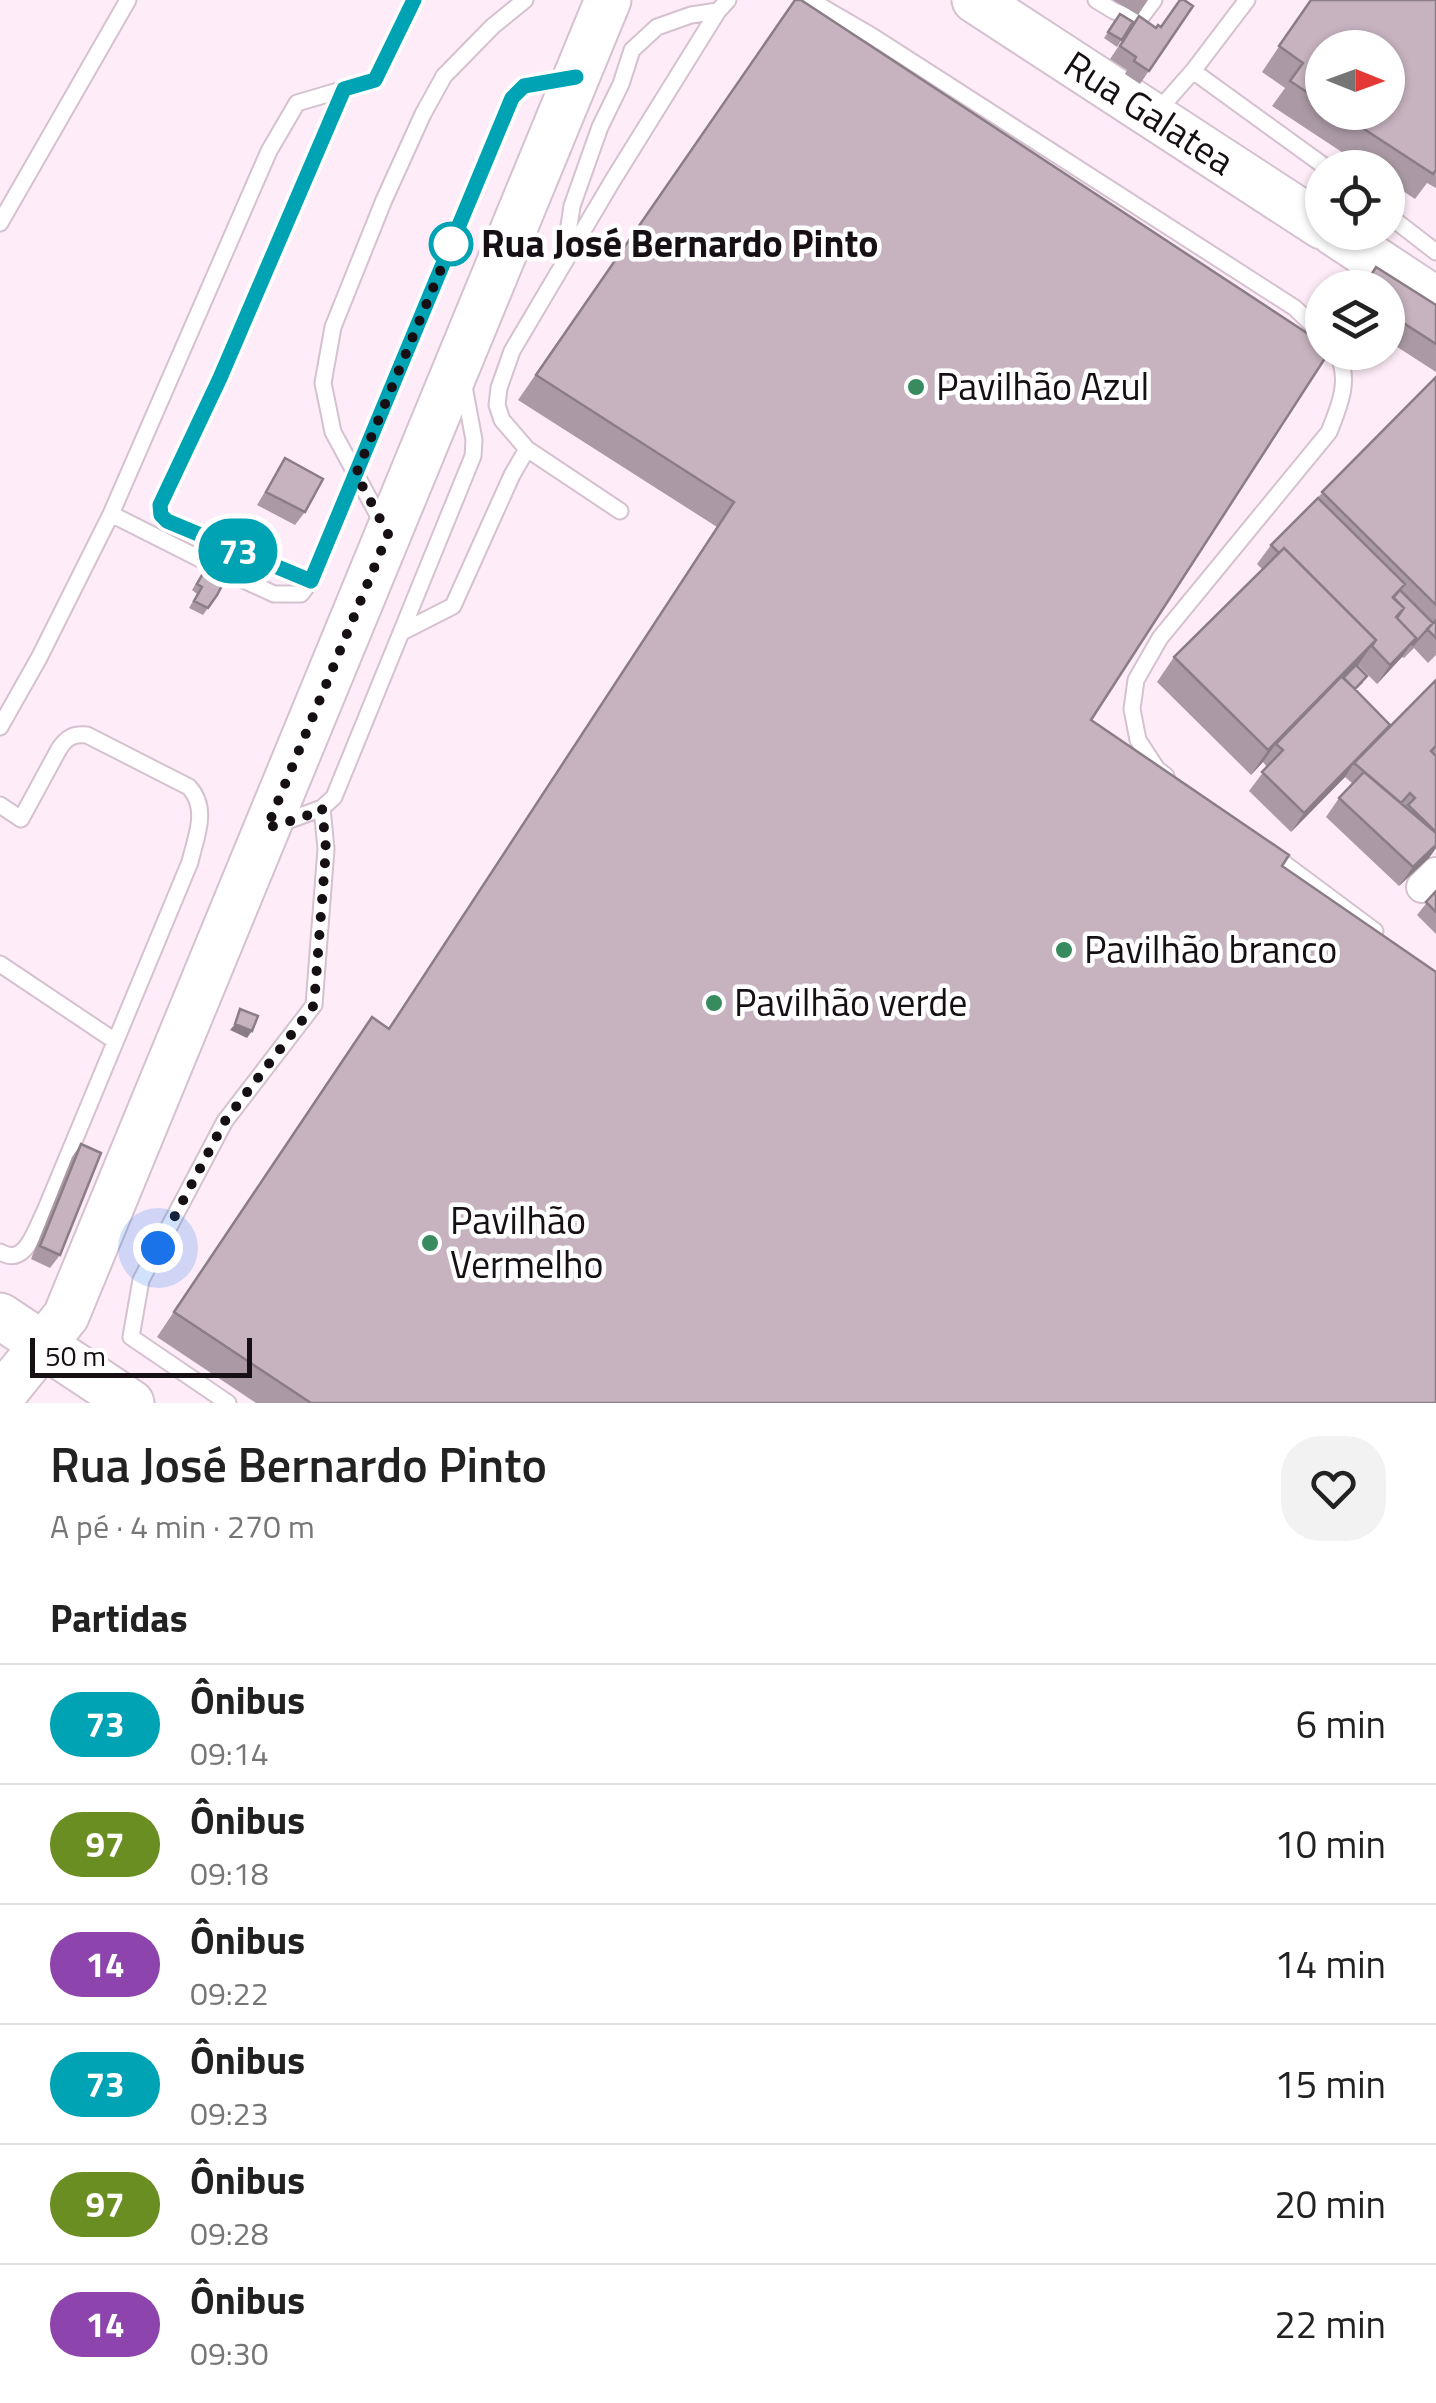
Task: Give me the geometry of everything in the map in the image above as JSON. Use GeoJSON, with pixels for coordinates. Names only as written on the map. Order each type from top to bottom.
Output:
{"type":"FeatureCollection","features":[{"type":"Feature","properties":{"kind":"street"},"geometry":{"type":"LineString","coordinates":[[0,1398],[66,1316],[608,0]]}},
{"type":"Feature","properties":{"kind":"street","name":"Rua Galatea"},"geometry":{"type":"LineString","coordinates":[[975,0],[1305,215]]}},
{"type":"Feature","properties":{"kind":"street"},"geometry":{"type":"LineString","coordinates":[[1360,250],[1436,300]]}},
{"type":"Feature","properties":{"kind":"street"},"geometry":{"type":"LineString","coordinates":[[0,1316],[131,1403]]}},
{"type":"Feature","properties":{"kind":"lane"},"geometry":{"type":"LineString","coordinates":[[0,223],[128,0]]}},
{"type":"Feature","properties":{"kind":"lane"},"geometry":{"type":"LineString","coordinates":[[0,728],[111,514],[268,151],[297,103],[375,80],[414,0]]}},
{"type":"Feature","properties":{"kind":"lane"},"geometry":{"type":"LineString","coordinates":[[388,534],[333,432],[323,383],[332,328],[384,200],[444,76],[525,0]]}},
{"type":"Feature","properties":{"kind":"lane"},"geometry":{"type":"LineString","coordinates":[[810,0],[872,36],[1305,318]]}},
{"type":"Feature","properties":{"kind":"lane"},"geometry":{"type":"LineString","coordinates":[[1096,0],[1136,20],[1142,18],[1154,0]]}},
{"type":"Feature","properties":{"kind":"lane"},"geometry":{"type":"LineString","coordinates":[[1154,116],[1248,0]]}},
{"type":"Feature","properties":{"kind":"lane"},"geometry":{"type":"LineString","coordinates":[[620,511],[526,449],[502,420],[497,405],[499,388],[512,352],[723,6]]}},
{"type":"Feature","properties":{"kind":"lane"},"geometry":{"type":"LineString","coordinates":[[564,264],[572,206],[632,50],[658,27],[723,6]]}},
{"type":"Feature","properties":{"kind":"lane"},"geometry":{"type":"LineString","coordinates":[[1192,71],[1305,152]]}},
{"type":"Feature","properties":{"kind":"lane"},"geometry":{"type":"LineString","coordinates":[[111,514],[274,594],[301,594],[311,581],[512,98],[524,86],[576,77]]}},
{"type":"Feature","properties":{"kind":"lane"},"geometry":{"type":"LineString","coordinates":[[311,581],[167,521],[161,515],[160,505],[344,89]]}},
{"type":"Feature","properties":{"kind":"lane"},"geometry":{"type":"LineString","coordinates":[[1405,228],[1436,252]]}},
{"type":"Feature","properties":{"kind":"lane"},"geometry":{"type":"LineString","coordinates":[[267,828],[304,817],[334,797],[472,456],[474,440],[460,362]]}},
{"type":"Feature","properties":{"kind":"lane"},"geometry":{"type":"LineString","coordinates":[[1172,780],[1157,769],[1138,740],[1132,710],[1136,680],[1160,638],[1329,432],[1344,396],[1341,370]]}},
{"type":"Feature","properties":{"kind":"lane"},"geometry":{"type":"LineString","coordinates":[[402,632],[453,606],[526,449]]}},
{"type":"Feature","properties":{"kind":"lane"},"geometry":{"type":"LineString","coordinates":[[0,805],[20,819],[59,748],[74,734],[87,736],[189,787],[202,815],[190,862],[45,1211],[24,1251],[6,1257],[0,1252]]}},
{"type":"Feature","properties":{"kind":"lane"},"geometry":{"type":"LineString","coordinates":[[228,1403],[131,1337],[141,1280],[225,1121],[314,1005],[326,849],[322,808]]}},
{"type":"Feature","properties":{"kind":"lane"},"geometry":{"type":"LineString","coordinates":[[1263,847],[1394,945]]}},
{"type":"Feature","properties":{"kind":"lane"},"geometry":{"type":"LineString","coordinates":[[0,964],[115,1041]]}},
{"type":"Feature","properties":{"kind":"building"},"geometry":{"type":"Polygon","coordinates":[[[795,0],[801,0],[1305,332],[1305,370],[1317,370],[1091,720],[1289,855],[1282,866],[1436,972],[1436,1403],[311,1403],[174,1312],[372,1017],[389,1029],[734,502],[536,375],[795,0]]]}},
{"type":"Feature","properties":{"kind":"building"},"geometry":{"type":"Polygon","coordinates":[[[1180,0],[1193,6],[1149,71],[1120,46],[1139,16],[1156,28],[1161,27],[1180,0]]]}},
{"type":"Feature","properties":{"kind":"building"},"geometry":{"type":"Polygon","coordinates":[[[1311,0],[1436,0],[1433,174],[1405,156],[1405,150],[1396,150],[1366,130],[1405,130],[1405,30],[1305,30],[1305,91],[1290,81],[1303,63],[1279,46],[1311,0]]]}},
{"type":"Feature","properties":{"kind":"building"},"geometry":{"type":"Polygon","coordinates":[[[1120,14],[1133,22],[1122,40],[1108,32],[1120,14]]]}},
{"type":"Feature","properties":{"kind":"building"},"geometry":{"type":"Polygon","coordinates":[[[1405,285],[1436,305],[1436,344],[1405,324],[1405,285]]]}},
{"type":"Feature","properties":{"kind":"building"},"geometry":{"type":"Polygon","coordinates":[[[1436,377],[1436,605],[1322,492],[1436,377]]]}},
{"type":"Feature","properties":{"kind":"building"},"geometry":{"type":"Polygon","coordinates":[[[285,458],[323,479],[305,512],[266,492],[285,458]]]}},
{"type":"Feature","properties":{"kind":"building"},"geometry":{"type":"Polygon","coordinates":[[[1318,498],[1405,584],[1393,597],[1404,608],[1396,617],[1416,638],[1390,665],[1372,646],[1376,640],[1284,548],[1279,553],[1271,545],[1318,498]]]}},
{"type":"Feature","properties":{"kind":"building"},"geometry":{"type":"Polygon","coordinates":[[[239,522],[252,530],[208,608],[194,601],[202,587],[197,584],[226,533],[231,536],[239,522]]]}},
{"type":"Feature","properties":{"kind":"building"},"geometry":{"type":"Polygon","coordinates":[[[1284,548],[1376,640],[1268,750],[1174,657],[1284,548]]]}},
{"type":"Feature","properties":{"kind":"building"},"geometry":{"type":"Polygon","coordinates":[[[1400,590],[1433,623],[1413,645],[1416,638],[1397,618],[1404,608],[1393,598],[1400,590]]]}},
{"type":"Feature","properties":{"kind":"building"},"geometry":{"type":"Polygon","coordinates":[[[1436,620],[1436,638],[1427,629],[1436,620]]]}},
{"type":"Feature","properties":{"kind":"building"},"geometry":{"type":"Polygon","coordinates":[[[1356,665],[1367,676],[1355,689],[1343,678],[1356,665]]]}},
{"type":"Feature","properties":{"kind":"building"},"geometry":{"type":"Polygon","coordinates":[[[1342,676],[1390,725],[1304,813],[1262,772],[1283,750],[1276,744],[1342,676]]]}},
{"type":"Feature","properties":{"kind":"building"},"geometry":{"type":"Polygon","coordinates":[[[1436,680],[1436,746],[1431,751],[1436,756],[1436,832],[1408,805],[1415,798],[1410,793],[1401,803],[1354,763],[1436,680]]]}},
{"type":"Feature","properties":{"kind":"building"},"geometry":{"type":"Polygon","coordinates":[[[1364,772],[1436,833],[1436,845],[1413,867],[1339,798],[1364,772]]]}},
{"type":"Feature","properties":{"kind":"building"},"geometry":{"type":"Polygon","coordinates":[[[1436,891],[1436,912],[1426,902],[1436,891]]]}},
{"type":"Feature","properties":{"kind":"building"},"geometry":{"type":"Polygon","coordinates":[[[240,1009],[258,1016],[252,1031],[235,1024],[240,1009]]]}},
{"type":"Feature","properties":{"kind":"building"},"geometry":{"type":"Polygon","coordinates":[[[81,1144],[101,1153],[60,1255],[40,1246],[81,1144]]]}},
{"type":"Feature","properties":{"kind":"bus line","name":"73"},"geometry":{"type":"LineString","coordinates":[[414,0],[375,80],[344,89],[220,378],[160,505],[161,515],[167,521],[311,581],[512,98],[524,86],[576,77]]}},
{"type":"Feature","properties":{"kind":"place","name":"Rua José Bernardo Pinto"},"geometry":{"type":"Point","coordinates":[451,244]}},
{"type":"Feature","properties":{"kind":"place","name":"Pavilhão Azul"},"geometry":{"type":"Point","coordinates":[916,387]}},
{"type":"Feature","properties":{"kind":"place","name":"Pavilhão branco"},"geometry":{"type":"Point","coordinates":[1064,950]}},
{"type":"Feature","properties":{"kind":"place","name":"Pavilhão verde"},"geometry":{"type":"Point","coordinates":[714,1003]}},
{"type":"Feature","properties":{"kind":"place","name":"Pavilhão Vermelho"},"geometry":{"type":"Point","coordinates":[430,1243]}},
{"type":"Feature","properties":{"kind":"route"},"geometry":{"type":"LineString","coordinates":[[158,1248],[225,1121],[314,1005],[326,849],[322,808],[267,828],[388,534],[356,474],[455,235],[451,244]]}}]}
